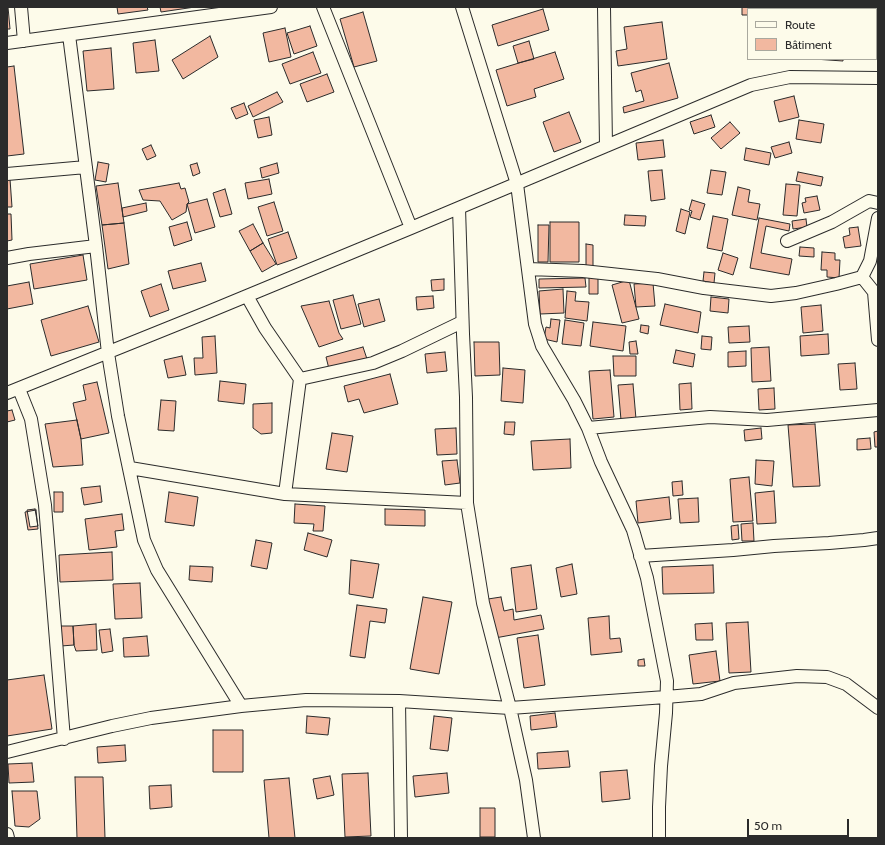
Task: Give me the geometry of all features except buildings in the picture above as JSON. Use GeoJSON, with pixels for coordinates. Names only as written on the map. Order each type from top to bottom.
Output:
{"type":"FeatureCollection","features":[{"type":"Feature","properties":{"kind":"street"},"geometry":{"type":"LineString","coordinates":[[21,7],[24,41]]}},
{"type":"Feature","properties":{"kind":"street"},"geometry":{"type":"LineString","coordinates":[[7,43],[271,7]]}},
{"type":"Feature","properties":{"kind":"street"},"geometry":{"type":"LineString","coordinates":[[323,7],[411,228]]}},
{"type":"Feature","properties":{"kind":"street"},"geometry":{"type":"LineString","coordinates":[[462,7],[517,184],[535,324],[542,346],[574,400],[588,428],[601,462],[633,530],[647,578],[667,680],[666,713],[661,766],[659,838]]}},
{"type":"Feature","properties":{"kind":"street"},"geometry":{"type":"LineString","coordinates":[[604,7],[606,146]]}},
{"type":"Feature","properties":{"kind":"street"},"geometry":{"type":"LineString","coordinates":[[69,35],[108,353],[118,416],[144,540],[157,570],[241,706]]}},
{"type":"Feature","properties":{"kind":"street"},"geometry":{"type":"LineString","coordinates":[[7,393],[247,296],[751,85],[790,78],[878,78]]}},
{"type":"Feature","properties":{"kind":"street"},"geometry":{"type":"LineString","coordinates":[[7,174],[86,166]]}},
{"type":"Feature","properties":{"kind":"street"},"geometry":{"type":"LineString","coordinates":[[787,241],[832,222],[869,201],[878,203]]}},
{"type":"Feature","properties":{"kind":"street"},"geometry":{"type":"LineString","coordinates":[[459,208],[462,322],[466,397],[467,503],[483,603],[510,708],[526,780],[534,838]]}},
{"type":"Feature","properties":{"kind":"street"},"geometry":{"type":"LineString","coordinates":[[528,269],[583,271],[656,279],[704,288],[771,296],[796,293],[862,277],[870,261],[878,218]]}},
{"type":"Feature","properties":{"kind":"street"},"geometry":{"type":"LineString","coordinates":[[7,258],[96,246]]}},
{"type":"Feature","properties":{"kind":"street"},"geometry":{"type":"LineString","coordinates":[[862,277],[874,292],[878,340]]}},
{"type":"Feature","properties":{"kind":"street"},"geometry":{"type":"LineString","coordinates":[[247,296],[265,328],[300,379],[285,494]]}},
{"type":"Feature","properties":{"kind":"street"},"geometry":{"type":"LineString","coordinates":[[300,379],[373,363],[402,351],[462,322]]}},
{"type":"Feature","properties":{"kind":"street"},"geometry":{"type":"LineString","coordinates":[[19,389],[31,419],[45,505],[64,738]]}},
{"type":"Feature","properties":{"kind":"street"},"geometry":{"type":"LineString","coordinates":[[588,428],[710,417],[767,420],[878,410]]}},
{"type":"Feature","properties":{"kind":"street"},"geometry":{"type":"LineString","coordinates":[[130,468],[285,494],[467,503]]}},
{"type":"Feature","properties":{"kind":"street"},"geometry":{"type":"LineString","coordinates":[[640,556],[843,542],[878,538]]}},
{"type":"Feature","properties":{"kind":"street"},"geometry":{"type":"LineString","coordinates":[[7,752],[151,718],[241,706],[306,700],[398,701],[510,708],[666,698],[701,694],[734,683],[797,676],[826,677],[846,684],[878,708]]}},
{"type":"Feature","properties":{"kind":"street"},"geometry":{"type":"LineString","coordinates":[[398,701],[401,838]]}},
{"type":"Feature","properties":{"kind":"street"},"geometry":{"type":"LineString","coordinates":[[7,834],[8,838]]}}]}
